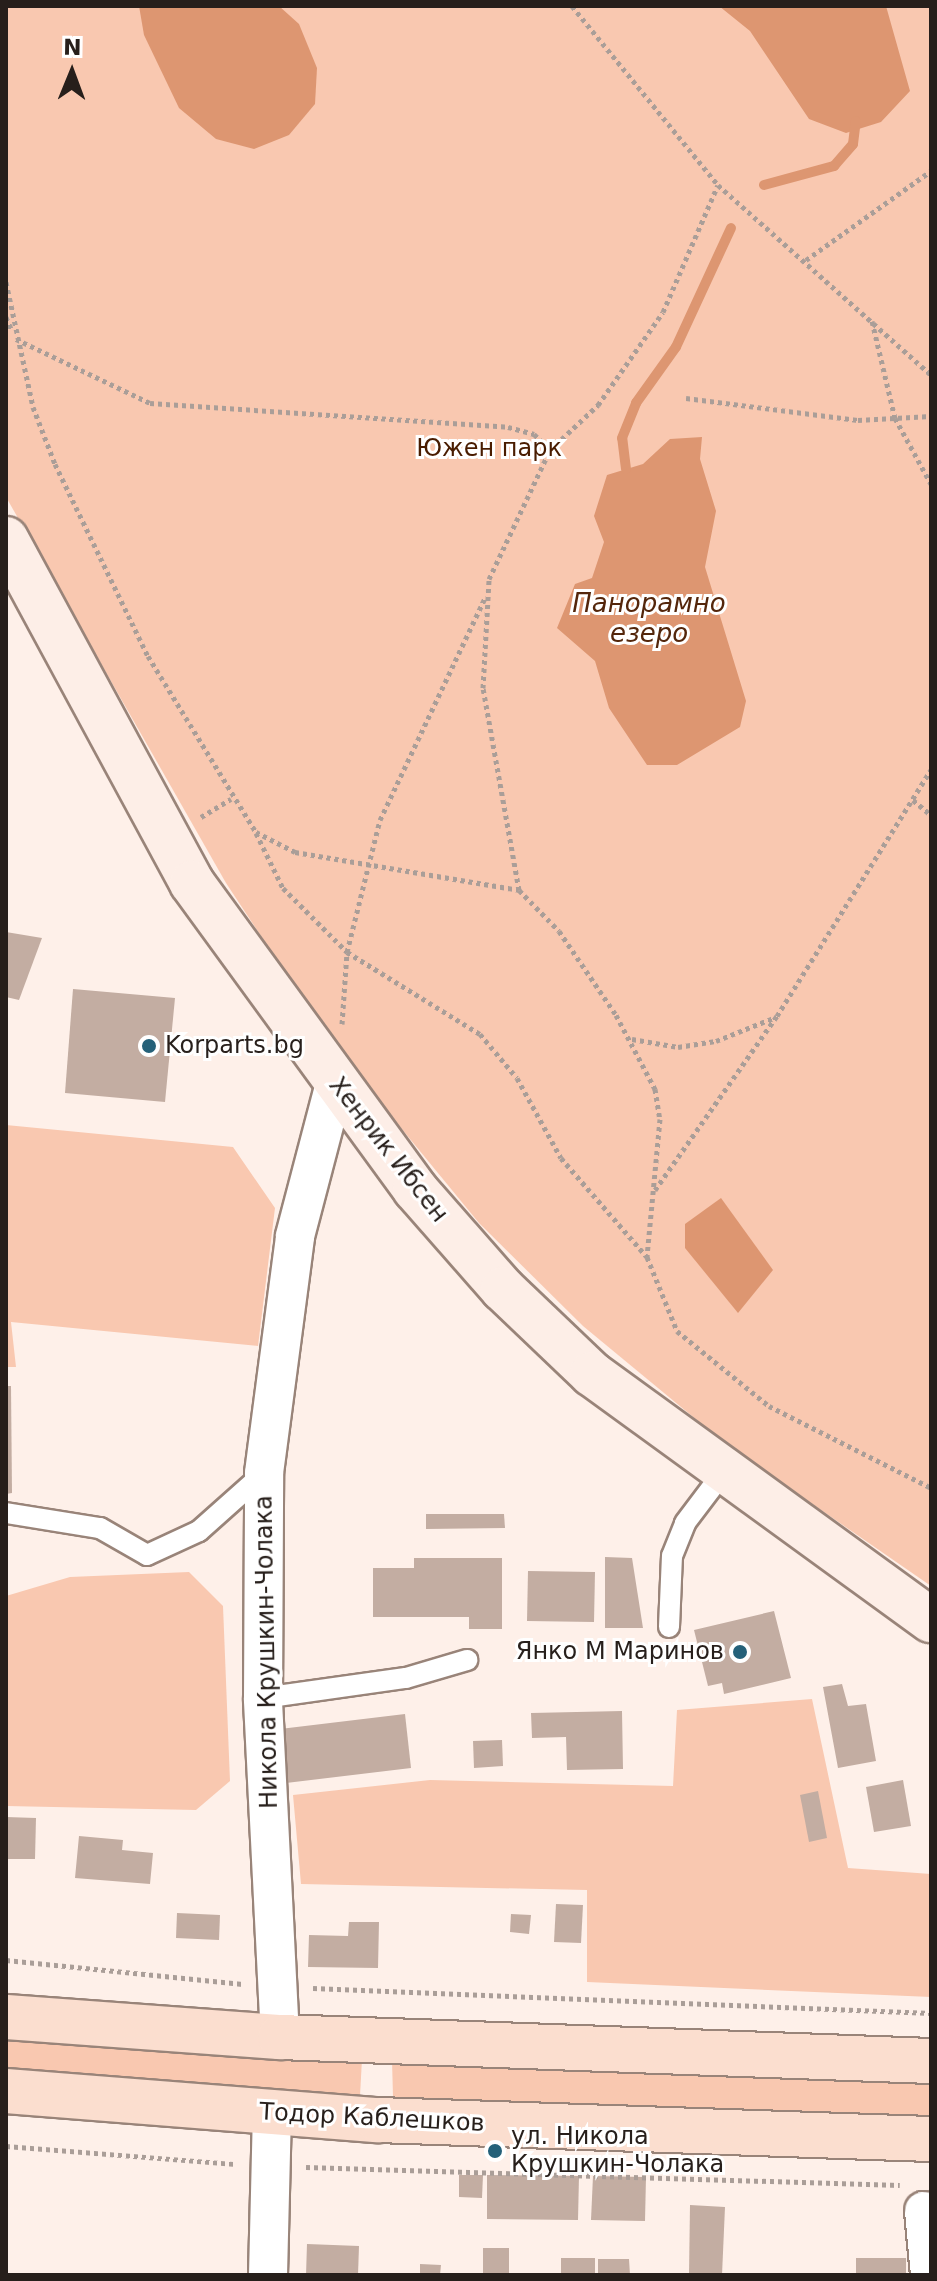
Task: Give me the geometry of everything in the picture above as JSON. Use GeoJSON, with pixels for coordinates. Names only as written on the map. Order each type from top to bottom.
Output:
{"type":"FeatureCollection","features":[{"type":"Feature","properties":{"kind":"main road","name":"Хенрик Ибсен"},"geometry":{"type":"LineString","coordinates":[[6,539],[192,883],[335,1083],[503,1289],[592,1374],[722,1474],[931,1620]]}},
{"type":"Feature","properties":{"kind":"main road"},"geometry":{"type":"LineString","coordinates":[[6,2017],[280,2037],[931,2061]]}},
{"type":"Feature","properties":{"kind":"main road","name":"Тодор Каблешков"},"geometry":{"type":"LineString","coordinates":[[6,2091],[272,2114],[931,2139]]}},
{"type":"Feature","properties":{"kind":"street","name":"Никола Крушкин-Чолака"},"geometry":{"type":"LineString","coordinates":[[280,2037],[263,1698],[264,1473],[295,1236],[335,1083]]}},
{"type":"Feature","properties":{"kind":"street"},"geometry":{"type":"LineString","coordinates":[[268,2275],[272,2114]]}},
{"type":"Feature","properties":{"kind":"street"},"geometry":{"type":"LineString","coordinates":[[916,2198],[930,2275]]}},
{"type":"Feature","properties":{"kind":"lane"},"geometry":{"type":"LineString","coordinates":[[6,1513],[100,1528],[147,1555],[199,1531],[264,1473]]}},
{"type":"Feature","properties":{"kind":"lane"},"geometry":{"type":"LineString","coordinates":[[669,1627],[672,1556],[685,1523],[722,1474]]}},
{"type":"Feature","properties":{"kind":"lane"},"geometry":{"type":"LineString","coordinates":[[263,1698],[406,1678],[467,1660]]}},
{"type":"Feature","properties":{"kind":"path"},"geometry":{"type":"LineString","coordinates":[[572,6],[718,185],[806,260],[931,375]]}},
{"type":"Feature","properties":{"kind":"path"},"geometry":{"type":"LineString","coordinates":[[806,260],[931,171]]}},
{"type":"Feature","properties":{"kind":"path"},"geometry":{"type":"LineString","coordinates":[[335,1083],[347,952],[380,820],[487,593],[550,450],[598,405],[663,312],[718,185]]}},
{"type":"Feature","properties":{"kind":"path"},"geometry":{"type":"LineString","coordinates":[[6,282],[15,338]]}},
{"type":"Feature","properties":{"kind":"path"},"geometry":{"type":"LineString","coordinates":[[6,317],[55,464],[148,656],[231,799],[256,832],[283,888],[347,952],[480,1034],[517,1078],[561,1158],[647,1257],[677,1331],[703,1359],[828,1441],[931,1488]]}},
{"type":"Feature","properties":{"kind":"path"},"geometry":{"type":"LineString","coordinates":[[872,321],[895,418],[931,484]]}},
{"type":"Feature","properties":{"kind":"path"},"geometry":{"type":"LineString","coordinates":[[6,342],[15,338],[150,403],[508,427],[534,434],[550,450]]}},
{"type":"Feature","properties":{"kind":"path"},"geometry":{"type":"LineString","coordinates":[[686,398],[858,420],[931,416]]}},
{"type":"Feature","properties":{"kind":"path"},"geometry":{"type":"LineString","coordinates":[[487,593],[483,688],[519,890],[559,931],[632,1039],[660,1119],[647,1257]]}},
{"type":"Feature","properties":{"kind":"path"},"geometry":{"type":"LineString","coordinates":[[655,1192],[777,1016],[931,770]]}},
{"type":"Feature","properties":{"kind":"path"},"geometry":{"type":"LineString","coordinates":[[197,820],[231,799]]}},
{"type":"Feature","properties":{"kind":"path"},"geometry":{"type":"LineString","coordinates":[[913,800],[931,815]]}},
{"type":"Feature","properties":{"kind":"path"},"geometry":{"type":"LineString","coordinates":[[256,832],[295,852],[519,890]]}},
{"type":"Feature","properties":{"kind":"path"},"geometry":{"type":"LineString","coordinates":[[632,1039],[703,1043],[777,1016]]}},
{"type":"Feature","properties":{"kind":"path"},"geometry":{"type":"LineString","coordinates":[[6,1960],[252,1985]]}},
{"type":"Feature","properties":{"kind":"path"},"geometry":{"type":"LineString","coordinates":[[301,1988],[931,2013]]}},
{"type":"Feature","properties":{"kind":"path"},"geometry":{"type":"LineString","coordinates":[[6,2146],[220,2163]]}},
{"type":"Feature","properties":{"kind":"path"},"geometry":{"type":"LineString","coordinates":[[315,2167],[916,2198]]}},
{"type":"Feature","properties":{"kind":"green space","name":"Южен парк"},"geometry":{"type":"Polygon","coordinates":[[[6,6],[931,6],[931,1586],[727,1445],[583,1326],[479,1223],[332,1044],[226,883],[6,497],[6,6]]]}},
{"type":"Feature","properties":{"kind":"green space"},"geometry":{"type":"Polygon","coordinates":[[[6,1125],[233,1147],[275,1208],[258,1346],[11,1322],[16,1367],[6,1367],[6,1125]]]}},
{"type":"Feature","properties":{"kind":"green space"},"geometry":{"type":"Polygon","coordinates":[[[189,1572],[223,1606],[230,1781],[196,1810],[6,1806],[6,1596],[70,1577],[189,1572]]]}},
{"type":"Feature","properties":{"kind":"green space"},"geometry":{"type":"Polygon","coordinates":[[[812,1699],[848,1868],[931,1874],[931,1997],[587,1982],[587,1890],[301,1884],[293,1795],[430,1780],[673,1786],[677,1710],[812,1699]]]}},
{"type":"Feature","properties":{"kind":"green space"},"geometry":{"type":"Polygon","coordinates":[[[6,2037],[362,2059],[360,2096],[6,2075],[6,2037]]]}},
{"type":"Feature","properties":{"kind":"green space"},"geometry":{"type":"Polygon","coordinates":[[[392,2060],[931,2078],[931,2118],[393,2097],[392,2060]]]}},
{"type":"Feature","properties":{"kind":"water"},"geometry":{"type":"Polygon","coordinates":[[[139,6],[279,6],[299,24],[317,68],[315,104],[289,135],[254,149],[216,139],[179,108],[144,35],[139,6]]]}},
{"type":"Feature","properties":{"kind":"water"},"geometry":{"type":"Polygon","coordinates":[[[719,6],[886,6],[910,91],[881,122],[846,133],[809,119],[750,31],[719,6]]]}},
{"type":"Feature","properties":{"kind":"water","name":"Панорамно езеро"},"geometry":{"type":"Polygon","coordinates":[[[702,437],[700,459],[716,511],[705,567],[746,701],[740,727],[677,765],[647,765],[609,708],[595,661],[557,628],[575,584],[592,578],[604,542],[594,516],[607,475],[643,464],[670,439],[702,437]]]}},
{"type":"Feature","properties":{"kind":"water"},"geometry":{"type":"Polygon","coordinates":[[[721,1198],[773,1270],[738,1313],[685,1248],[685,1224],[721,1198]]]}},
{"type":"Feature","properties":{"kind":"building"},"geometry":{"type":"Polygon","coordinates":[[[6,932],[42,938],[19,1000],[6,997],[6,932]]]}},
{"type":"Feature","properties":{"kind":"building"},"geometry":{"type":"Polygon","coordinates":[[[73,989],[175,998],[165,1102],[65,1093],[73,989]]]}},
{"type":"Feature","properties":{"kind":"building"},"geometry":{"type":"Polygon","coordinates":[[[6,1386],[11,1386],[12,1493],[6,1494],[6,1386]]]}},
{"type":"Feature","properties":{"kind":"building"},"geometry":{"type":"Polygon","coordinates":[[[426,1514],[504,1514],[505,1528],[426,1529],[426,1514]]]}},
{"type":"Feature","properties":{"kind":"building"},"geometry":{"type":"Polygon","coordinates":[[[605,1557],[632,1558],[643,1628],[605,1628],[605,1557]]]}},
{"type":"Feature","properties":{"kind":"building"},"geometry":{"type":"Polygon","coordinates":[[[414,1558],[502,1558],[502,1629],[469,1629],[469,1617],[373,1617],[373,1568],[414,1568],[414,1558]]]}},
{"type":"Feature","properties":{"kind":"building"},"geometry":{"type":"Polygon","coordinates":[[[528,1571],[595,1572],[594,1622],[527,1621],[528,1571]]]}},
{"type":"Feature","properties":{"kind":"building"},"geometry":{"type":"Polygon","coordinates":[[[774,1611],[791,1678],[724,1694],[722,1683],[708,1686],[694,1630],[774,1611]]]}},
{"type":"Feature","properties":{"kind":"building"},"geometry":{"type":"Polygon","coordinates":[[[842,1684],[848,1706],[866,1704],[876,1761],[838,1768],[823,1687],[842,1684]]]}},
{"type":"Feature","properties":{"kind":"building"},"geometry":{"type":"Polygon","coordinates":[[[622,1711],[623,1769],[567,1770],[566,1737],[532,1738],[531,1713],[622,1711]]]}},
{"type":"Feature","properties":{"kind":"building"},"geometry":{"type":"Polygon","coordinates":[[[405,1714],[411,1768],[286,1783],[280,1729],[405,1714]]]}},
{"type":"Feature","properties":{"kind":"building"},"geometry":{"type":"Polygon","coordinates":[[[502,1740],[503,1766],[474,1768],[473,1741],[502,1740]]]}},
{"type":"Feature","properties":{"kind":"building"},"geometry":{"type":"Polygon","coordinates":[[[903,1780],[911,1826],[874,1832],[866,1787],[903,1780]]]}},
{"type":"Feature","properties":{"kind":"building"},"geometry":{"type":"Polygon","coordinates":[[[818,1791],[827,1838],[809,1842],[800,1795],[818,1791]]]}},
{"type":"Feature","properties":{"kind":"building"},"geometry":{"type":"Polygon","coordinates":[[[6,1817],[36,1818],[35,1859],[6,1859],[6,1817]]]}},
{"type":"Feature","properties":{"kind":"building"},"geometry":{"type":"Polygon","coordinates":[[[79,1836],[123,1840],[122,1850],[153,1853],[150,1884],[75,1878],[79,1836]]]}},
{"type":"Feature","properties":{"kind":"building"},"geometry":{"type":"Polygon","coordinates":[[[556,1904],[583,1905],[581,1943],[554,1942],[556,1904]]]}},
{"type":"Feature","properties":{"kind":"building"},"geometry":{"type":"Polygon","coordinates":[[[177,1913],[220,1915],[219,1940],[176,1938],[177,1913]]]}},
{"type":"Feature","properties":{"kind":"building"},"geometry":{"type":"Polygon","coordinates":[[[511,1914],[531,1915],[529,1934],[510,1932],[511,1914]]]}},
{"type":"Feature","properties":{"kind":"building"},"geometry":{"type":"Polygon","coordinates":[[[349,1922],[379,1922],[378,1968],[308,1967],[309,1935],[348,1936],[349,1922]]]}},
{"type":"Feature","properties":{"kind":"building"},"geometry":{"type":"Polygon","coordinates":[[[459,2175],[483,2175],[482,2198],[459,2197],[459,2175]]]}},
{"type":"Feature","properties":{"kind":"building"},"geometry":{"type":"Polygon","coordinates":[[[487,2175],[579,2176],[578,2220],[487,2219],[487,2175]]]}},
{"type":"Feature","properties":{"kind":"building"},"geometry":{"type":"Polygon","coordinates":[[[593,2176],[646,2177],[645,2221],[591,2220],[593,2176]]]}},
{"type":"Feature","properties":{"kind":"building"},"geometry":{"type":"Polygon","coordinates":[[[690,2205],[725,2207],[722,2275],[689,2275],[690,2205]]]}},
{"type":"Feature","properties":{"kind":"building"},"geometry":{"type":"Polygon","coordinates":[[[307,2244],[359,2246],[358,2275],[306,2275],[307,2244]]]}},
{"type":"Feature","properties":{"kind":"building"},"geometry":{"type":"Polygon","coordinates":[[[483,2248],[509,2248],[509,2275],[483,2275],[483,2248]]]}},
{"type":"Feature","properties":{"kind":"building"},"geometry":{"type":"Polygon","coordinates":[[[561,2258],[595,2258],[595,2275],[561,2275],[561,2258]]]}},
{"type":"Feature","properties":{"kind":"building"},"geometry":{"type":"Polygon","coordinates":[[[856,2258],[906,2258],[906,2275],[856,2275],[856,2258]]]}},
{"type":"Feature","properties":{"kind":"building"},"geometry":{"type":"Polygon","coordinates":[[[598,2259],[629,2259],[630,2275],[598,2275],[598,2259]]]}},
{"type":"Feature","properties":{"kind":"building"},"geometry":{"type":"Polygon","coordinates":[[[420,2264],[441,2265],[440,2275],[420,2275],[420,2264]]]}},
{"type":"Feature","properties":{"kind":"waterway"},"geometry":{"type":"LineString","coordinates":[[764,185],[834,166],[853,144],[856,121]]}},
{"type":"Feature","properties":{"kind":"waterway"},"geometry":{"type":"LineString","coordinates":[[626,469],[622,438],[636,403],[676,347],[731,228]]}},
{"type":"Feature","properties":{"kind":"place","name":"Korparts.bg"},"geometry":{"type":"Point","coordinates":[149,1046]}},
{"type":"Feature","properties":{"kind":"place","name":"Янко М Маринов"},"geometry":{"type":"Point","coordinates":[740,1652]}},
{"type":"Feature","properties":{"kind":"place","name":"ул. Никола Крушкин-Чолака"},"geometry":{"type":"Point","coordinates":[495,2151]}}]}
